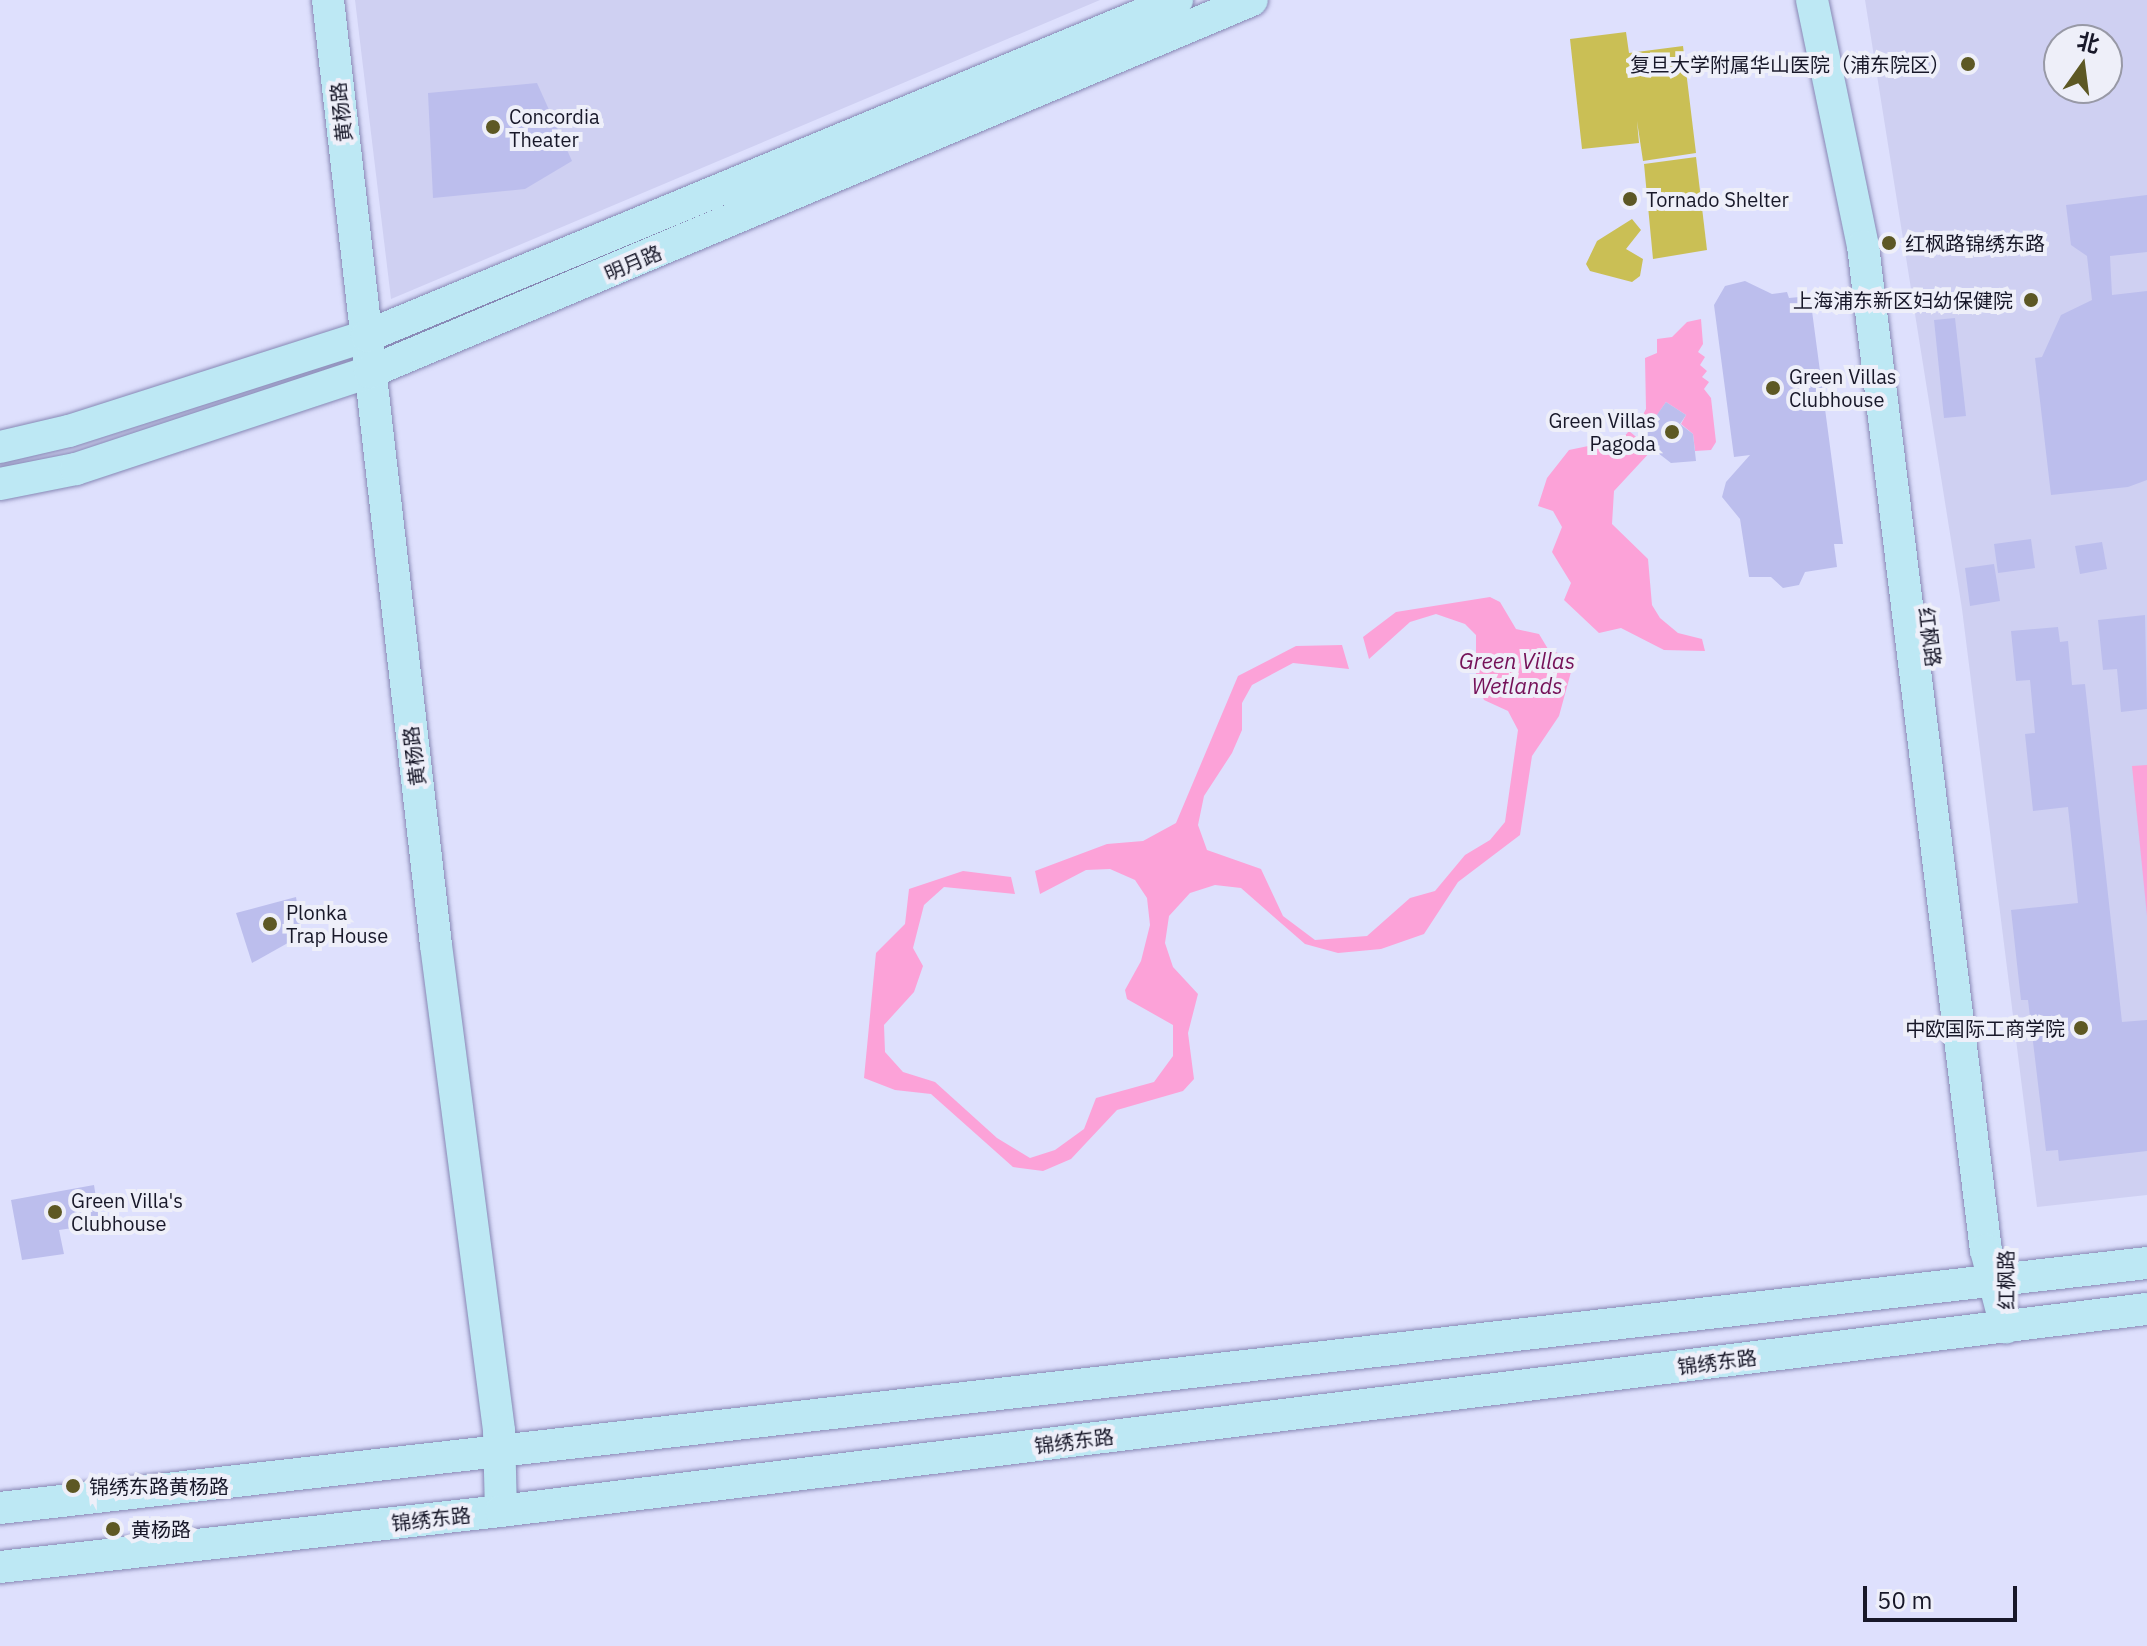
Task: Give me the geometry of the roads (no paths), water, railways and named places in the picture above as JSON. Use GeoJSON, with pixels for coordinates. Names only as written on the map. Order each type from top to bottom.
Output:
{"type":"FeatureCollection","features":[{"type":"Feature","properties":{"kind":"street","name":"黄杨路"},"geometry":{"type":"LineString","coordinates":[[328,0],[501,1452],[501,1511]]}},
{"type":"Feature","properties":{"kind":"street","name":"明月路"},"geometry":{"type":"LineString","coordinates":[[0,447],[69,431],[367,336],[1177,0]]}},
{"type":"Feature","properties":{"kind":"street","name":"明月路"},"geometry":{"type":"LineString","coordinates":[[0,484],[76,469],[370,372],[1252,0]]}},
{"type":"Feature","properties":{"kind":"street","name":"红枫路"},"geometry":{"type":"LineString","coordinates":[[1812,0],[1863,246],[2000,1278]]}},
{"type":"Feature","properties":{"kind":"street","name":"红枫路"},"geometry":{"type":"LineString","coordinates":[[1829,0],[1878,244],[2006,1327]]}},
{"type":"Feature","properties":{"kind":"street"},"geometry":{"type":"LineString","coordinates":[[0,1508],[2147,1263]]}},
{"type":"Feature","properties":{"kind":"street","name":"锦绣东路"},"geometry":{"type":"LineString","coordinates":[[0,1567],[501,1511],[2147,1309]]}},
{"type":"Feature","properties":{"kind":"water"},"geometry":{"type":"Polygon","coordinates":[[[1701,319],[1703,344],[1698,352],[1705,357],[1700,365],[1707,371],[1702,377],[1709,382],[1704,389],[1711,398],[1716,442],[1711,450],[1695,451],[1693,434],[1681,424],[1686,415],[1666,402],[1651,424],[1650,436],[1637,426],[1646,409],[1645,358],[1657,353],[1657,339],[1672,337],[1687,322],[1701,319]]]}},
{"type":"Feature","properties":{"kind":"water"},"geometry":{"type":"Polygon","coordinates":[[[1629,431],[1652,450],[1614,491],[1612,524],[1648,559],[1652,605],[1660,618],[1678,633],[1702,639],[1705,651],[1664,650],[1621,628],[1599,633],[1564,600],[1571,583],[1552,552],[1562,527],[1553,511],[1538,506],[1547,478],[1569,450],[1622,439],[1629,431]]]}},
{"type":"Feature","properties":{"kind":"water","name":"Green Villas Wetlands"},"geometry":{"type":"Polygon","coordinates":[[[1490,597],[1500,602],[1516,629],[1539,634],[1548,649],[1570,658],[1571,672],[1559,716],[1532,756],[1520,835],[1458,882],[1424,934],[1381,949],[1338,953],[1305,944],[1241,888],[1215,885],[1190,893],[1169,916],[1165,943],[1173,967],[1198,994],[1188,1033],[1194,1079],[1183,1091],[1117,1110],[1071,1159],[1043,1171],[1013,1167],[931,1094],[895,1090],[864,1078],[876,953],[905,924],[909,889],[963,871],[1011,877],[1015,894],[944,887],[924,905],[913,948],[923,966],[914,992],[884,1025],[885,1052],[903,1072],[935,1082],[997,1138],[1030,1158],[1055,1150],[1084,1129],[1096,1098],[1154,1082],[1173,1056],[1173,1025],[1127,999],[1125,990],[1141,961],[1150,925],[1147,898],[1135,880],[1110,869],[1086,870],[1040,894],[1035,871],[1107,844],[1143,841],[1176,823],[1238,676],[1296,646],[1342,645],[1349,669],[1293,663],[1252,685],[1242,703],[1242,730],[1232,753],[1204,796],[1198,825],[1207,850],[1261,869],[1283,916],[1315,940],[1367,936],[1410,898],[1435,891],[1465,855],[1490,840],[1505,822],[1518,730],[1508,711],[1484,700],[1476,682],[1476,635],[1465,624],[1436,614],[1410,622],[1369,659],[1363,637],[1396,612],[1490,597]]]}},
{"type":"Feature","properties":{"kind":"water"},"geometry":{"type":"Polygon","coordinates":[[[2147,765],[2147,916],[2132,766],[2147,765]]]}},
{"type":"Feature","properties":{"kind":"place","name":"复旦大学附属华山医院（浦东院区）"},"geometry":{"type":"Point","coordinates":[1968,64]}},
{"type":"Feature","properties":{"kind":"place","name":"Concordia Theater"},"geometry":{"type":"Point","coordinates":[493,127]}},
{"type":"Feature","properties":{"kind":"place","name":"Tornado Shelter"},"geometry":{"type":"Point","coordinates":[1630,199]}},
{"type":"Feature","properties":{"kind":"place","name":"红枫路锦绣东路"},"geometry":{"type":"Point","coordinates":[1889,243]}},
{"type":"Feature","properties":{"kind":"place","name":"上海浦东新区妇幼保健院"},"geometry":{"type":"Point","coordinates":[2031,300]}},
{"type":"Feature","properties":{"kind":"place","name":"Green Villas Clubhouse"},"geometry":{"type":"Point","coordinates":[1773,388]}},
{"type":"Feature","properties":{"kind":"place","name":"Green Villas Pagoda"},"geometry":{"type":"Point","coordinates":[1672,432]}},
{"type":"Feature","properties":{"kind":"place","name":"Plonka Trap House"},"geometry":{"type":"Point","coordinates":[270,924]}},
{"type":"Feature","properties":{"kind":"place","name":"中欧国际工商学院"},"geometry":{"type":"Point","coordinates":[2081,1028]}},
{"type":"Feature","properties":{"kind":"place","name":"Green Villa's Clubhouse"},"geometry":{"type":"Point","coordinates":[55,1212]}},
{"type":"Feature","properties":{"kind":"place","name":"锦绣东路黄杨路"},"geometry":{"type":"Point","coordinates":[73,1486]}},
{"type":"Feature","properties":{"kind":"place","name":"黄杨路"},"geometry":{"type":"Point","coordinates":[113,1529]}}]}
